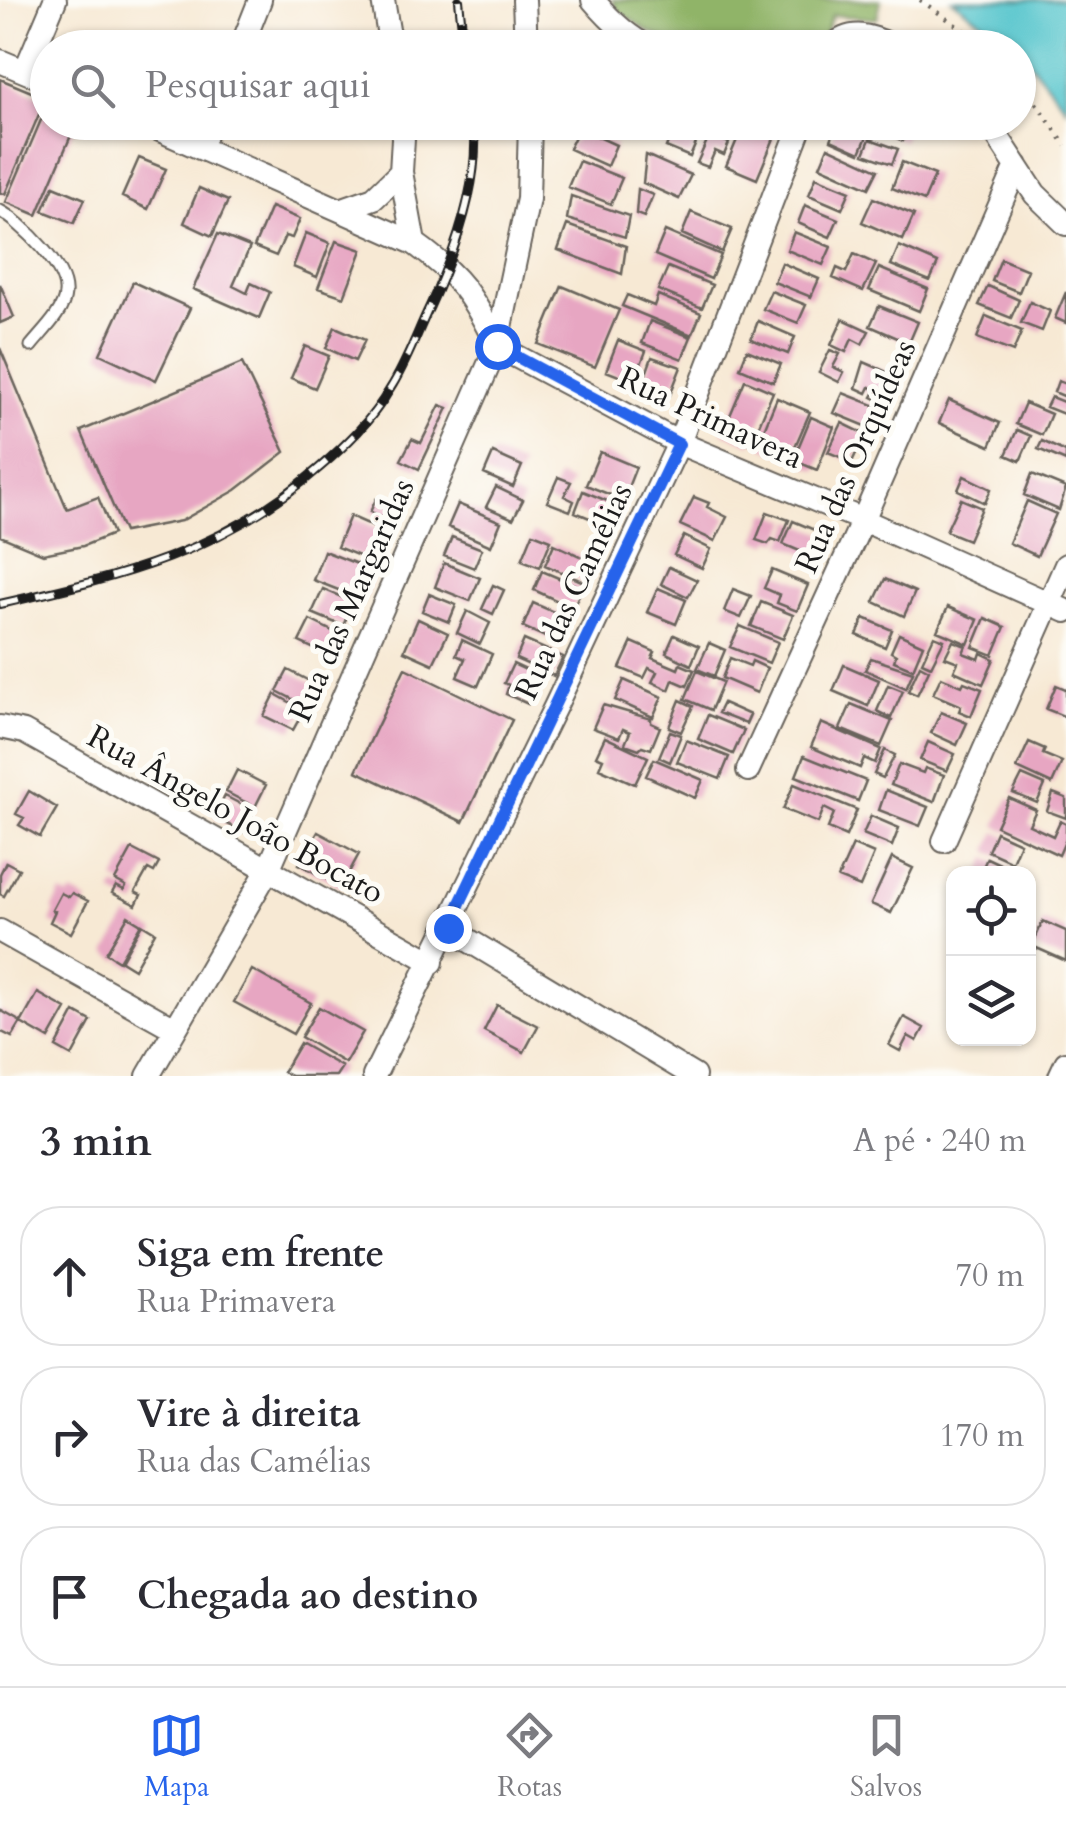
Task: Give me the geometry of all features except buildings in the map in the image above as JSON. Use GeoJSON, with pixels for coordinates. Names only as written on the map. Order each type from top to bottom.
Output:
{"type":"FeatureCollection","features":[{"type":"Feature","properties":{"kind":"street"},"geometry":{"type":"LineString","coordinates":[[42,30],[56,0]]}},
{"type":"Feature","properties":{"kind":"street"},"geometry":{"type":"LineString","coordinates":[[248,30],[260,0]]}},
{"type":"Feature","properties":{"kind":"street"},"geometry":{"type":"LineString","coordinates":[[382,0],[388,30]]}},
{"type":"Feature","properties":{"kind":"street"},"geometry":{"type":"LineString","coordinates":[[524,0],[525,30]]}},
{"type":"Feature","properties":{"kind":"street"},"geometry":{"type":"LineString","coordinates":[[593,0],[624,30]]}},
{"type":"Feature","properties":{"kind":"street"},"geometry":{"type":"LineString","coordinates":[[24,71],[30,58]]}},
{"type":"Feature","properties":{"kind":"street"},"geometry":{"type":"LineString","coordinates":[[0,61],[30,74]]}},
{"type":"Feature","properties":{"kind":"street"},"geometry":{"type":"LineString","coordinates":[[182,140],[414,243],[448,267],[478,307],[497,346]]}},
{"type":"Feature","properties":{"kind":"street"},"geometry":{"type":"LineString","coordinates":[[200,148],[203,140]]}},
{"type":"Feature","properties":{"kind":"street"},"geometry":{"type":"LineString","coordinates":[[403,140],[401,172],[414,243]]}},
{"type":"Feature","properties":{"kind":"street","name":"Rua das Margaridas"},"geometry":{"type":"LineString","coordinates":[[148,1076],[268,870],[497,346],[528,199],[530,140]]}},
{"type":"Feature","properties":{"kind":"street","name":"Rua das Camélias"},"geometry":{"type":"LineString","coordinates":[[374,1076],[679,444],[795,140]]}},
{"type":"Feature","properties":{"kind":"street"},"geometry":{"type":"LineString","coordinates":[[1000,140],[1035,194],[1066,224]]}},
{"type":"Feature","properties":{"kind":"street","name":"Rua das Orquídeas"},"geometry":{"type":"LineString","coordinates":[[748,770],[864,520],[1017,166]]}},
{"type":"Feature","properties":{"kind":"street"},"geometry":{"type":"LineString","coordinates":[[340,210],[374,198],[401,172]]}},
{"type":"Feature","properties":{"kind":"street"},"geometry":{"type":"LineString","coordinates":[[464,288],[511,279]]}},
{"type":"Feature","properties":{"kind":"street","name":"Rua Primavera"},"geometry":{"type":"LineString","coordinates":[[497,346],[679,444],[864,520],[1058,608]]}},
{"type":"Feature","properties":{"kind":"street"},"geometry":{"type":"LineString","coordinates":[[944,840],[1058,608],[1066,566]]}},
{"type":"Feature","properties":{"kind":"street","name":"Rua Ângelo João Bocato"},"geometry":{"type":"LineString","coordinates":[[4,726],[24,732],[432,962]]}},
{"type":"Feature","properties":{"kind":"street"},"geometry":{"type":"LineString","coordinates":[[448,928],[694,1076]]}},
{"type":"Feature","properties":{"kind":"street"},"geometry":{"type":"LineString","coordinates":[[0,931],[175,1030]]}},
{"type":"Feature","properties":{"kind":"street"},"geometry":{"type":"LineString","coordinates":[[1060,1076],[1066,1063]]}},
{"type":"Feature","properties":{"kind":"lane"},"geometry":{"type":"LineString","coordinates":[[0,211],[16,219],[60,270],[66,292],[61,306],[31,346]]}},
{"type":"Feature","properties":{"kind":"path"},"geometry":{"type":"LineString","coordinates":[[920,0],[963,30]]}},
{"type":"Feature","properties":{"kind":"path"},"geometry":{"type":"LineString","coordinates":[[1036,103],[1066,146]]}},
{"type":"Feature","properties":{"kind":"green space"},"geometry":{"type":"Polygon","coordinates":[[[612,0],[881,0],[877,19],[832,15],[827,30],[646,30],[618,11],[612,0]]]}},
{"type":"Feature","properties":{"kind":"water"},"geometry":{"type":"Polygon","coordinates":[[[952,0],[1066,0],[1066,108],[1036,70],[1036,30],[993,30],[952,0]]]}},
{"type":"Feature","properties":{"kind":"railway"},"geometry":{"type":"LineString","coordinates":[[459,0],[462,30]]}},
{"type":"Feature","properties":{"kind":"railway"},"geometry":{"type":"LineString","coordinates":[[0,604],[129,571],[207,541],[282,497],[349,441],[396,379],[448,264],[464,217],[475,140]]}},
{"type":"Feature","properties":{"kind":"route"},"geometry":{"type":"LineString","coordinates":[[448,928],[679,444],[497,346]]}}]}
